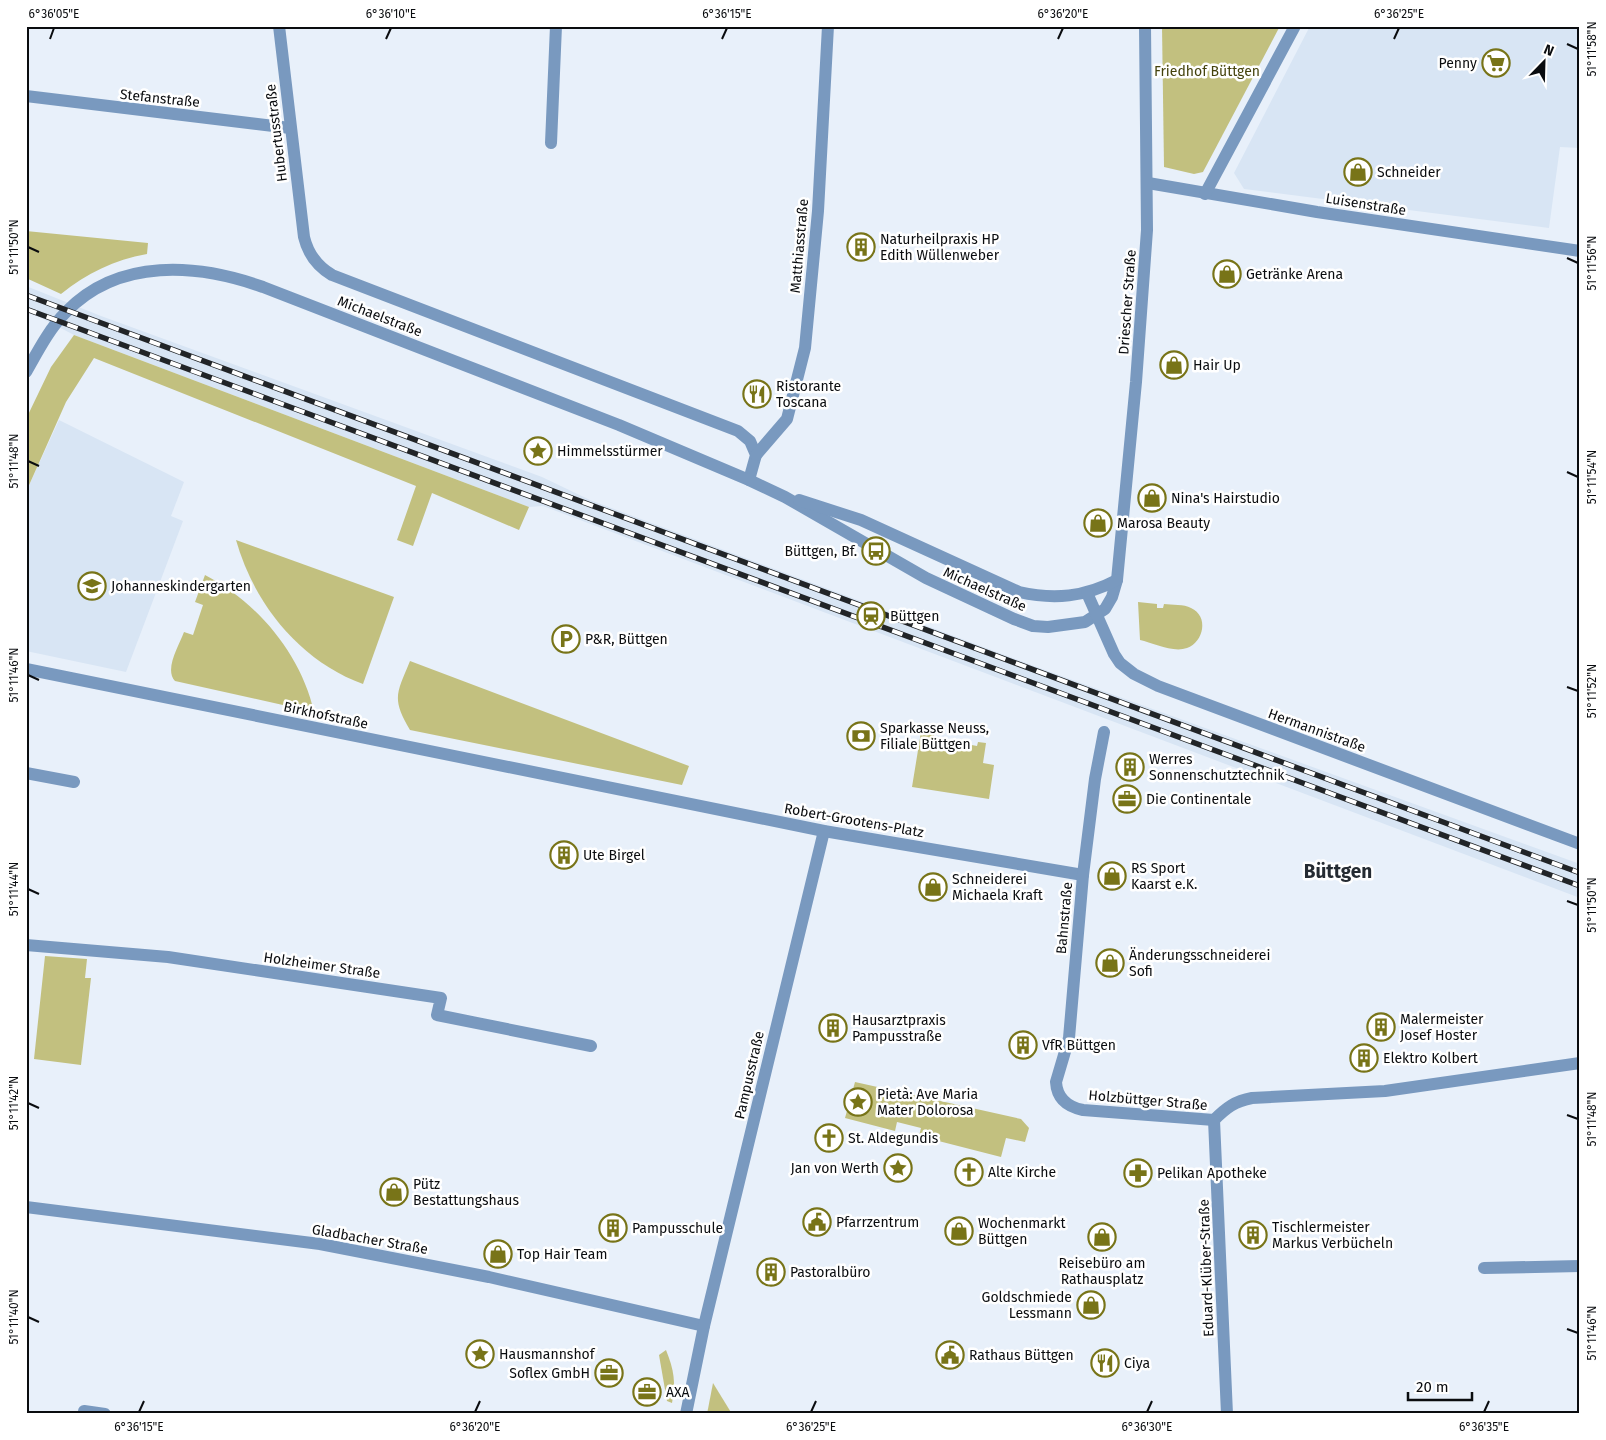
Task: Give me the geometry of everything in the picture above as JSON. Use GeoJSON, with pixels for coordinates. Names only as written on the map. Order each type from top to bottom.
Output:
{"type":"FeatureCollection","features":[{"type":"Feature","properties":{"kind":"street","name":"Hubertusstraße"},"geometry":{"type":"LineString","coordinates":[[279,26],[304,237]]}},
{"type":"Feature","properties":{"kind":"street"},"geometry":{"type":"LineString","coordinates":[[551,143],[556,26]]}},
{"type":"Feature","properties":{"kind":"street","name":"Matthiasstraße"},"geometry":{"type":"LineString","coordinates":[[756,455],[787,419],[805,348],[818,211],[828,26]]}},
{"type":"Feature","properties":{"kind":"street","name":"Driescher Straße"},"geometry":{"type":"LineString","coordinates":[[1116,580],[1136,382],[1148,230],[1145,26]]}},
{"type":"Feature","properties":{"kind":"street"},"geometry":{"type":"LineString","coordinates":[[1205,194],[1296,26]]}},
{"type":"Feature","properties":{"kind":"street","name":"Stefanstraße"},"geometry":{"type":"LineString","coordinates":[[26,96],[57,102],[290,128]]}},
{"type":"Feature","properties":{"kind":"street","name":"Luisenstraße"},"geometry":{"type":"LineString","coordinates":[[1148,184],[1580,251]]}},
{"type":"Feature","properties":{"kind":"street","name":"Michaelstraße"},"geometry":{"type":"LineString","coordinates":[[304,237],[312,258],[332,275],[738,431],[750,442],[756,455]]}},
{"type":"Feature","properties":{"kind":"street","name":"Michaelstraße"},"geometry":{"type":"LineString","coordinates":[[26,372],[44,340],[66,312],[101,286],[145,271],[166,268],[200,271],[233,277],[619,425],[785,496],[918,574],[1007,616],[1033,626],[1048,627],[1073,625],[1096,616]]}},
{"type":"Feature","properties":{"kind":"street"},"geometry":{"type":"LineString","coordinates":[[748,480],[756,455]]}},
{"type":"Feature","properties":{"kind":"street","name":"Michaelstraße"},"geometry":{"type":"LineString","coordinates":[[785,496],[861,520],[1019,592],[1049,597],[1087,593],[1116,580]]}},
{"type":"Feature","properties":{"kind":"street"},"geometry":{"type":"LineString","coordinates":[[1096,616],[1109,604],[1116,580]]}},
{"type":"Feature","properties":{"kind":"street","name":"Hermannistraße"},"geometry":{"type":"LineString","coordinates":[[1087,593],[1114,654],[1134,674],[1202,703],[1580,844]]}},
{"type":"Feature","properties":{"kind":"street","name":"Birkhofstraße"},"geometry":{"type":"LineString","coordinates":[[26,669],[620,790]]}},
{"type":"Feature","properties":{"kind":"street","name":"Bahnstraße"},"geometry":{"type":"LineString","coordinates":[[1066,1103],[1056,1090],[1056,1082],[1069,1038],[1082,875],[1095,779],[1104,732]]}},
{"type":"Feature","properties":{"kind":"street"},"geometry":{"type":"LineString","coordinates":[[26,773],[74,782]]}},
{"type":"Feature","properties":{"kind":"street","name":"Robert-Grootens-Platz"},"geometry":{"type":"LineString","coordinates":[[620,790],[824,831],[1082,875]]}},
{"type":"Feature","properties":{"kind":"street","name":"Pampusstraße"},"geometry":{"type":"LineString","coordinates":[[686,1414],[704,1326],[824,831]]}},
{"type":"Feature","properties":{"kind":"street","name":"Holzheimer Straße"},"geometry":{"type":"LineString","coordinates":[[26,945],[168,957],[441,998],[438,1015],[591,1046]]}},
{"type":"Feature","properties":{"kind":"street","name":"Holzbüttger Straße"},"geometry":{"type":"LineString","coordinates":[[1066,1103],[1083,1110],[1214,1120],[1226,1108],[1238,1100],[1385,1091],[1580,1063]]}},
{"type":"Feature","properties":{"kind":"street","name":"Eduard-Klüber-Straße"},"geometry":{"type":"LineString","coordinates":[[1214,1120],[1227,1414]]}},
{"type":"Feature","properties":{"kind":"street","name":"Gladbacher Straße"},"geometry":{"type":"LineString","coordinates":[[26,1207],[320,1244],[470,1274],[704,1326]]}},
{"type":"Feature","properties":{"kind":"street"},"geometry":{"type":"LineString","coordinates":[[1484,1268],[1580,1266]]}},
{"type":"Feature","properties":{"kind":"street"},"geometry":{"type":"LineString","coordinates":[[84,1414],[84,1411],[105,1414]]}},
{"type":"Feature","properties":{"kind":"shaded area"},"geometry":{"type":"Polygon","coordinates":[[[1310,26],[1580,26],[1580,148],[1560,147],[1549,228],[1244,189],[1234,173],[1310,26]]]}},
{"type":"Feature","properties":{"kind":"shaded area"},"geometry":{"type":"Polygon","coordinates":[[[26,286],[101,316],[542,477],[590,500],[1034,666],[1580,864],[1580,898],[543,506],[529,507],[74,335],[26,310],[26,286]]]}},
{"type":"Feature","properties":{"kind":"shaded area","name":"Johanneskindergarten"},"geometry":{"type":"Polygon","coordinates":[[[59,420],[184,482],[171,516],[183,521],[126,672],[26,651],[26,492],[59,420]]]}},
{"type":"Feature","properties":{"kind":"green space","name":"Friedhof Büttgen"},"geometry":{"type":"Polygon","coordinates":[[[1162,26],[1280,26],[1203,172],[1194,174],[1164,167],[1162,26]]]}},
{"type":"Feature","properties":{"kind":"green space"},"geometry":{"type":"Polygon","coordinates":[[[26,231],[148,243],[147,254],[101,268],[61,294],[26,278],[26,231]]]}},
{"type":"Feature","properties":{"kind":"green space"},"geometry":{"type":"Polygon","coordinates":[[[74,335],[529,507],[519,530],[432,493],[413,546],[397,540],[416,486],[94,358],[66,402],[26,492],[26,419],[51,367],[74,335]]]}},
{"type":"Feature","properties":{"kind":"green space"},"geometry":{"type":"Polygon","coordinates":[[[236,540],[394,597],[363,684],[340,674],[319,661],[283,627],[267,608],[255,586],[244,564],[236,540]]]}},
{"type":"Feature","properties":{"kind":"green space"},"geometry":{"type":"Polygon","coordinates":[[[205,575],[224,586],[242,600],[274,632],[288,650],[299,670],[314,712],[175,681],[171,670],[173,657],[184,632],[193,635],[203,605],[195,602],[205,575]]]}},
{"type":"Feature","properties":{"kind":"green space"},"geometry":{"type":"Polygon","coordinates":[[[1138,602],[1157,604],[1157,608],[1163,608],[1164,604],[1181,605],[1191,608],[1197,612],[1202,623],[1200,635],[1193,645],[1181,649],[1163,647],[1140,640],[1138,602]]]}},
{"type":"Feature","properties":{"kind":"green space"},"geometry":{"type":"Polygon","coordinates":[[[410,661],[689,766],[682,785],[410,730],[400,710],[398,696],[399,688],[410,661]]]}},
{"type":"Feature","properties":{"kind":"green space"},"geometry":{"type":"Polygon","coordinates":[[[921,732],[934,734],[934,738],[977,746],[978,742],[986,743],[983,763],[994,765],[989,799],[912,787],[921,732]]]}},
{"type":"Feature","properties":{"kind":"green space"},"geometry":{"type":"Polygon","coordinates":[[[45,956],[87,959],[85,978],[91,978],[81,1065],[34,1059],[45,956]]]}},
{"type":"Feature","properties":{"kind":"green space"},"geometry":{"type":"Polygon","coordinates":[[[855,1082],[1021,1119],[1029,1128],[1025,1142],[1006,1138],[1001,1157],[919,1136],[921,1128],[897,1122],[895,1131],[845,1118],[855,1082]]]}},
{"type":"Feature","properties":{"kind":"green space"},"geometry":{"type":"Polygon","coordinates":[[[666,1350],[674,1376],[672,1403],[667,1401],[659,1355],[666,1350]]]}},
{"type":"Feature","properties":{"kind":"green space"},"geometry":{"type":"Polygon","coordinates":[[[713,1383],[732,1414],[707,1414],[713,1383]]]}},
{"type":"Feature","properties":{"kind":"railway"},"geometry":{"type":"LineString","coordinates":[[26,295],[1580,873]]}},
{"type":"Feature","properties":{"kind":"railway"},"geometry":{"type":"LineString","coordinates":[[26,309],[1580,886]]}},
{"type":"Feature","properties":{"kind":"place","name":"Penny"},"geometry":{"type":"Point","coordinates":[1496,63]}},
{"type":"Feature","properties":{"kind":"place","name":"Schneider"},"geometry":{"type":"Point","coordinates":[1358,172]}},
{"type":"Feature","properties":{"kind":"place","name":"Naturheilpraxis HP Edith Wüllenweber"},"geometry":{"type":"Point","coordinates":[861,247]}},
{"type":"Feature","properties":{"kind":"place","name":"Getränke Arena"},"geometry":{"type":"Point","coordinates":[1227,274]}},
{"type":"Feature","properties":{"kind":"place","name":"Hair Up"},"geometry":{"type":"Point","coordinates":[1174,365]}},
{"type":"Feature","properties":{"kind":"place","name":"Ristorante Toscana"},"geometry":{"type":"Point","coordinates":[757,394]}},
{"type":"Feature","properties":{"kind":"place","name":"Himmelsstürmer"},"geometry":{"type":"Point","coordinates":[538,451]}},
{"type":"Feature","properties":{"kind":"place","name":"Nina's Hairstudio"},"geometry":{"type":"Point","coordinates":[1152,498]}},
{"type":"Feature","properties":{"kind":"place","name":"Marosa Beauty"},"geometry":{"type":"Point","coordinates":[1098,523]}},
{"type":"Feature","properties":{"kind":"place","name":"Büttgen, Bf."},"geometry":{"type":"Point","coordinates":[876,551]}},
{"type":"Feature","properties":{"kind":"place","name":"Johanneskindergarten"},"geometry":{"type":"Point","coordinates":[92,586]}},
{"type":"Feature","properties":{"kind":"place","name":"Büttgen"},"geometry":{"type":"Point","coordinates":[871,616]}},
{"type":"Feature","properties":{"kind":"place","name":"P&R, Büttgen"},"geometry":{"type":"Point","coordinates":[566,639]}},
{"type":"Feature","properties":{"kind":"place","name":"Sparkasse Neuss, Filiale Büttgen"},"geometry":{"type":"Point","coordinates":[861,736]}},
{"type":"Feature","properties":{"kind":"place","name":"Werres Sonnenschutztechnik"},"geometry":{"type":"Point","coordinates":[1130,767]}},
{"type":"Feature","properties":{"kind":"place","name":"Die Continentale"},"geometry":{"type":"Point","coordinates":[1127,799]}},
{"type":"Feature","properties":{"kind":"place","name":"Ute Birgel"},"geometry":{"type":"Point","coordinates":[564,855]}},
{"type":"Feature","properties":{"kind":"place","name":"RS Sport Kaarst e.K."},"geometry":{"type":"Point","coordinates":[1112,876]}},
{"type":"Feature","properties":{"kind":"place","name":"Schneiderei Michaela Kraft"},"geometry":{"type":"Point","coordinates":[933,887]}},
{"type":"Feature","properties":{"kind":"place","name":"Änderungsschneiderei Sofi"},"geometry":{"type":"Point","coordinates":[1110,963]}},
{"type":"Feature","properties":{"kind":"place","name":"Malermeister Josef Hoster"},"geometry":{"type":"Point","coordinates":[1381,1027]}},
{"type":"Feature","properties":{"kind":"place","name":"Hausarztpraxis Pampusstraße"},"geometry":{"type":"Point","coordinates":[833,1028]}},
{"type":"Feature","properties":{"kind":"place","name":"VfR Büttgen"},"geometry":{"type":"Point","coordinates":[1023,1045]}},
{"type":"Feature","properties":{"kind":"place","name":"Elektro Kolbert"},"geometry":{"type":"Point","coordinates":[1364,1058]}},
{"type":"Feature","properties":{"kind":"place","name":"Pietà: Ave Maria Mater Dolorosa"},"geometry":{"type":"Point","coordinates":[858,1102]}},
{"type":"Feature","properties":{"kind":"place","name":"St. Aldegundis"},"geometry":{"type":"Point","coordinates":[829,1138]}},
{"type":"Feature","properties":{"kind":"place","name":"Jan von Werth"},"geometry":{"type":"Point","coordinates":[898,1168]}},
{"type":"Feature","properties":{"kind":"place","name":"Alte Kirche"},"geometry":{"type":"Point","coordinates":[969,1172]}},
{"type":"Feature","properties":{"kind":"place","name":"Pelikan Apotheke"},"geometry":{"type":"Point","coordinates":[1138,1173]}},
{"type":"Feature","properties":{"kind":"place","name":"Pütz Bestattungshaus"},"geometry":{"type":"Point","coordinates":[394,1192]}},
{"type":"Feature","properties":{"kind":"place","name":"Pfarrzentrum"},"geometry":{"type":"Point","coordinates":[817,1222]}},
{"type":"Feature","properties":{"kind":"place","name":"Pampusschule"},"geometry":{"type":"Point","coordinates":[613,1228]}},
{"type":"Feature","properties":{"kind":"place","name":"Wochenmarkt Büttgen"},"geometry":{"type":"Point","coordinates":[959,1231]}},
{"type":"Feature","properties":{"kind":"place","name":"Tischlermeister Markus Verbücheln"},"geometry":{"type":"Point","coordinates":[1253,1235]}},
{"type":"Feature","properties":{"kind":"place","name":"Reisebüro am Rathausplatz"},"geometry":{"type":"Point","coordinates":[1102,1237]}},
{"type":"Feature","properties":{"kind":"place","name":"Top Hair Team"},"geometry":{"type":"Point","coordinates":[498,1254]}},
{"type":"Feature","properties":{"kind":"place","name":"Pastoralbüro"},"geometry":{"type":"Point","coordinates":[771,1272]}},
{"type":"Feature","properties":{"kind":"place","name":"Goldschmiede Lessmann"},"geometry":{"type":"Point","coordinates":[1091,1305]}},
{"type":"Feature","properties":{"kind":"place","name":"Hausmannshof"},"geometry":{"type":"Point","coordinates":[480,1354]}},
{"type":"Feature","properties":{"kind":"place","name":"Rathaus Büttgen"},"geometry":{"type":"Point","coordinates":[950,1355]}},
{"type":"Feature","properties":{"kind":"place","name":"Ciya"},"geometry":{"type":"Point","coordinates":[1105,1363]}},
{"type":"Feature","properties":{"kind":"place","name":"Soflex GmbH"},"geometry":{"type":"Point","coordinates":[609,1373]}},
{"type":"Feature","properties":{"kind":"place","name":"AXA"},"geometry":{"type":"Point","coordinates":[647,1392]}},
{"type":"Feature","properties":{"kind":"district","name":"Büttgen"},"geometry":{"type":"Point","coordinates":[1338,871]}}]}
